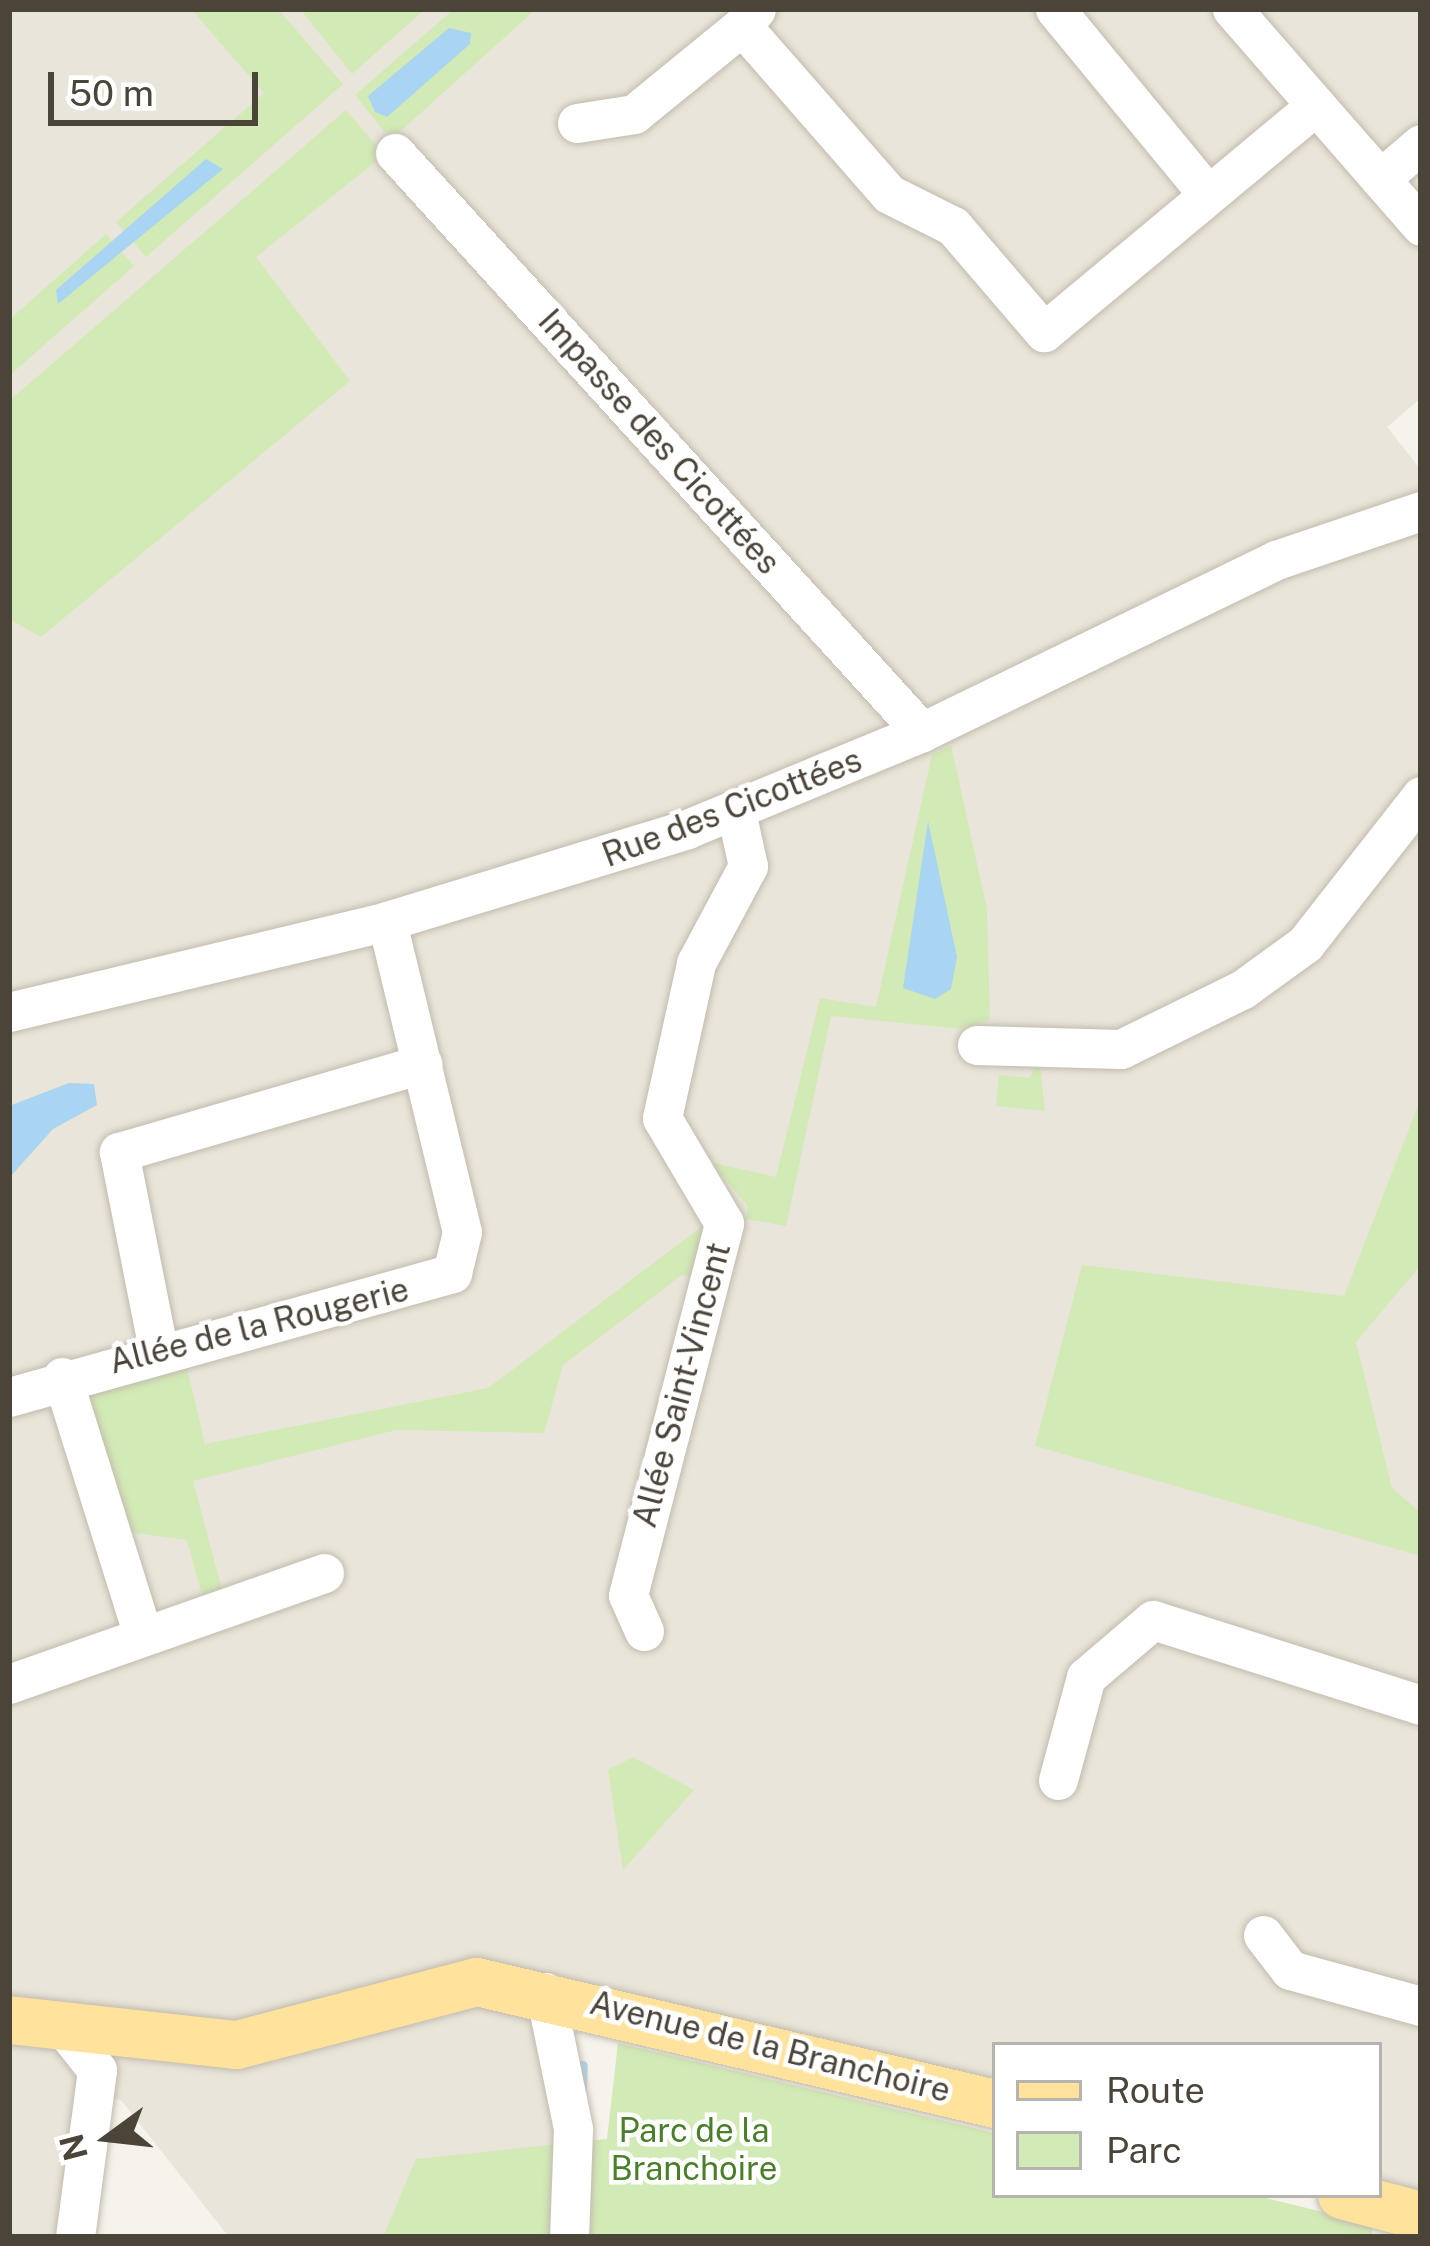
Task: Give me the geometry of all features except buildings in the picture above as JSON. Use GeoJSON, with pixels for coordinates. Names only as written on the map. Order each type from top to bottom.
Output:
{"type":"FeatureCollection","features":[{"type":"Feature","properties":{"kind":"main road","name":"Avenue de la Branchoire"},"geometry":{"type":"LineString","coordinates":[[9,2020],[237,2045],[460,1984],[545,1992],[992,2103]]}},
{"type":"Feature","properties":{"kind":"main road"},"geometry":{"type":"LineString","coordinates":[[1353,2198],[1421,2216]]}},
{"type":"Feature","properties":{"kind":"street"},"geometry":{"type":"LineString","coordinates":[[1054,9],[1206,192]]}},
{"type":"Feature","properties":{"kind":"street"},"geometry":{"type":"LineString","coordinates":[[1232,9],[1421,226]]}},
{"type":"Feature","properties":{"kind":"street"},"geometry":{"type":"LineString","coordinates":[[577,123],[634,114],[749,18],[889,194],[953,226],[1044,332],[1206,192],[1315,106]]}},
{"type":"Feature","properties":{"kind":"street"},"geometry":{"type":"LineString","coordinates":[[1380,179],[1421,144]]}},
{"type":"Feature","properties":{"kind":"street","name":"Impasse des Cicottées"},"geometry":{"type":"LineString","coordinates":[[394,153],[922,732]]}},
{"type":"Feature","properties":{"kind":"street","name":"Rue des Cicottées"},"geometry":{"type":"LineString","coordinates":[[9,1012],[387,921],[736,812],[922,732],[1276,560],[1421,511]]}},
{"type":"Feature","properties":{"kind":"street"},"geometry":{"type":"LineString","coordinates":[[976,1045],[1120,1049],[1243,989],[1305,944],[1421,796]]}},
{"type":"Feature","properties":{"kind":"street","name":"Allée Saint-Vincent"},"geometry":{"type":"LineString","coordinates":[[644,1631],[628,1595],[724,1223],[662,1118],[696,964],[748,866],[736,812]]}},
{"type":"Feature","properties":{"kind":"street","name":"Allée de la Rougerie"},"geometry":{"type":"LineString","coordinates":[[9,1397],[158,1349],[452,1273],[462,1232],[387,921]]}},
{"type":"Feature","properties":{"kind":"street"},"geometry":{"type":"LineString","coordinates":[[158,1349],[119,1152],[422,1064]]}},
{"type":"Feature","properties":{"kind":"street","name":"Allée de la Rougerie"},"geometry":{"type":"LineString","coordinates":[[62,1377],[143,1636]]}},
{"type":"Feature","properties":{"kind":"street"},"geometry":{"type":"LineString","coordinates":[[9,1684],[324,1573]]}},
{"type":"Feature","properties":{"kind":"street"},"geometry":{"type":"LineString","coordinates":[[1058,1780],[1086,1677],[1154,1620],[1421,1705]]}},
{"type":"Feature","properties":{"kind":"street"},"geometry":{"type":"LineString","coordinates":[[1263,1935],[1290,1970],[1421,2006]]}},
{"type":"Feature","properties":{"kind":"street"},"geometry":{"type":"LineString","coordinates":[[545,1992],[573,2129],[569,2237]]}},
{"type":"Feature","properties":{"kind":"street"},"geometry":{"type":"LineString","coordinates":[[63,2027],[97,2070],[75,2237]]}},
{"type":"Feature","properties":{"kind":"shaded area"},"geometry":{"type":"Polygon","coordinates":[[[9,9],[1421,9],[1421,398],[1387,427],[1421,470],[1421,2216],[1382,2196],[1382,2042],[992,2042],[992,2103],[546,1992],[569,2237],[229,2237],[121,2100],[95,2096],[75,2237],[9,2237],[9,9]]]}},
{"type":"Feature","properties":{"kind":"green space"},"geometry":{"type":"Polygon","coordinates":[[[191,9],[278,9],[343,84],[146,257],[116,222],[264,93],[191,9]]]}},
{"type":"Feature","properties":{"kind":"green space"},"geometry":{"type":"Polygon","coordinates":[[[300,9],[425,9],[352,74],[300,9]]]}},
{"type":"Feature","properties":{"kind":"green space"},"geometry":{"type":"Polygon","coordinates":[[[454,9],[536,9],[391,140],[355,95],[454,9]]]}},
{"type":"Feature","properties":{"kind":"green space"},"geometry":{"type":"Polygon","coordinates":[[[346,110],[384,155],[256,257],[350,381],[41,637],[9,619],[9,401],[346,110]]]}},
{"type":"Feature","properties":{"kind":"green space"},"geometry":{"type":"Polygon","coordinates":[[[106,234],[134,266],[9,376],[9,320],[106,234]]]}},
{"type":"Feature","properties":{"kind":"green space"},"geometry":{"type":"Polygon","coordinates":[[[951,745],[987,909],[990,1020],[962,1029],[831,1016],[786,1226],[746,1219],[748,1206],[710,1162],[776,1177],[820,998],[876,1007],[932,755],[951,745]]]}},
{"type":"Feature","properties":{"kind":"green space"},"geometry":{"type":"Polygon","coordinates":[[[1039,1055],[1045,1111],[996,1106],[999,1075],[1030,1078],[1039,1055]]]}},
{"type":"Feature","properties":{"kind":"green space"},"geometry":{"type":"Polygon","coordinates":[[[1421,1098],[1421,1265],[1356,1342],[1392,1488],[1421,1513],[1421,1556],[1035,1446],[1082,1265],[1344,1296],[1421,1098]]]}},
{"type":"Feature","properties":{"kind":"green space"},"geometry":{"type":"Polygon","coordinates":[[[712,1219],[696,1278],[682,1275],[563,1365],[544,1433],[396,1430],[193,1481],[225,1601],[206,1610],[187,1540],[128,1532],[82,1396],[186,1364],[205,1444],[488,1388],[712,1219]]]}},
{"type":"Feature","properties":{"kind":"green space"},"geometry":{"type":"Polygon","coordinates":[[[633,1757],[694,1790],[623,1870],[608,1770],[633,1757]]]}},
{"type":"Feature","properties":{"kind":"green space","name":"Parc de la Branchoire"},"geometry":{"type":"Polygon","coordinates":[[[618,2043],[992,2132],[992,2198],[1266,2198],[1372,2224],[1372,2237],[383,2237],[416,2159],[607,2139],[618,2043]]]}},
{"type":"Feature","properties":{"kind":"water"},"geometry":{"type":"Polygon","coordinates":[[[449,28],[471,33],[470,44],[387,117],[375,112],[368,96],[449,28]]]}},
{"type":"Feature","properties":{"kind":"water"},"geometry":{"type":"Polygon","coordinates":[[[206,159],[223,169],[58,304],[56,290],[206,159]]]}},
{"type":"Feature","properties":{"kind":"water"},"geometry":{"type":"Polygon","coordinates":[[[928,821],[957,957],[951,989],[935,999],[903,988],[928,821]]]}},
{"type":"Feature","properties":{"kind":"water"},"geometry":{"type":"Polygon","coordinates":[[[69,1083],[94,1084],[97,1105],[53,1129],[9,1178],[9,1106],[69,1083]]]}},
{"type":"Feature","properties":{"kind":"waterway"},"geometry":{"type":"LineString","coordinates":[[582,2088],[583,2065]]}}]}
